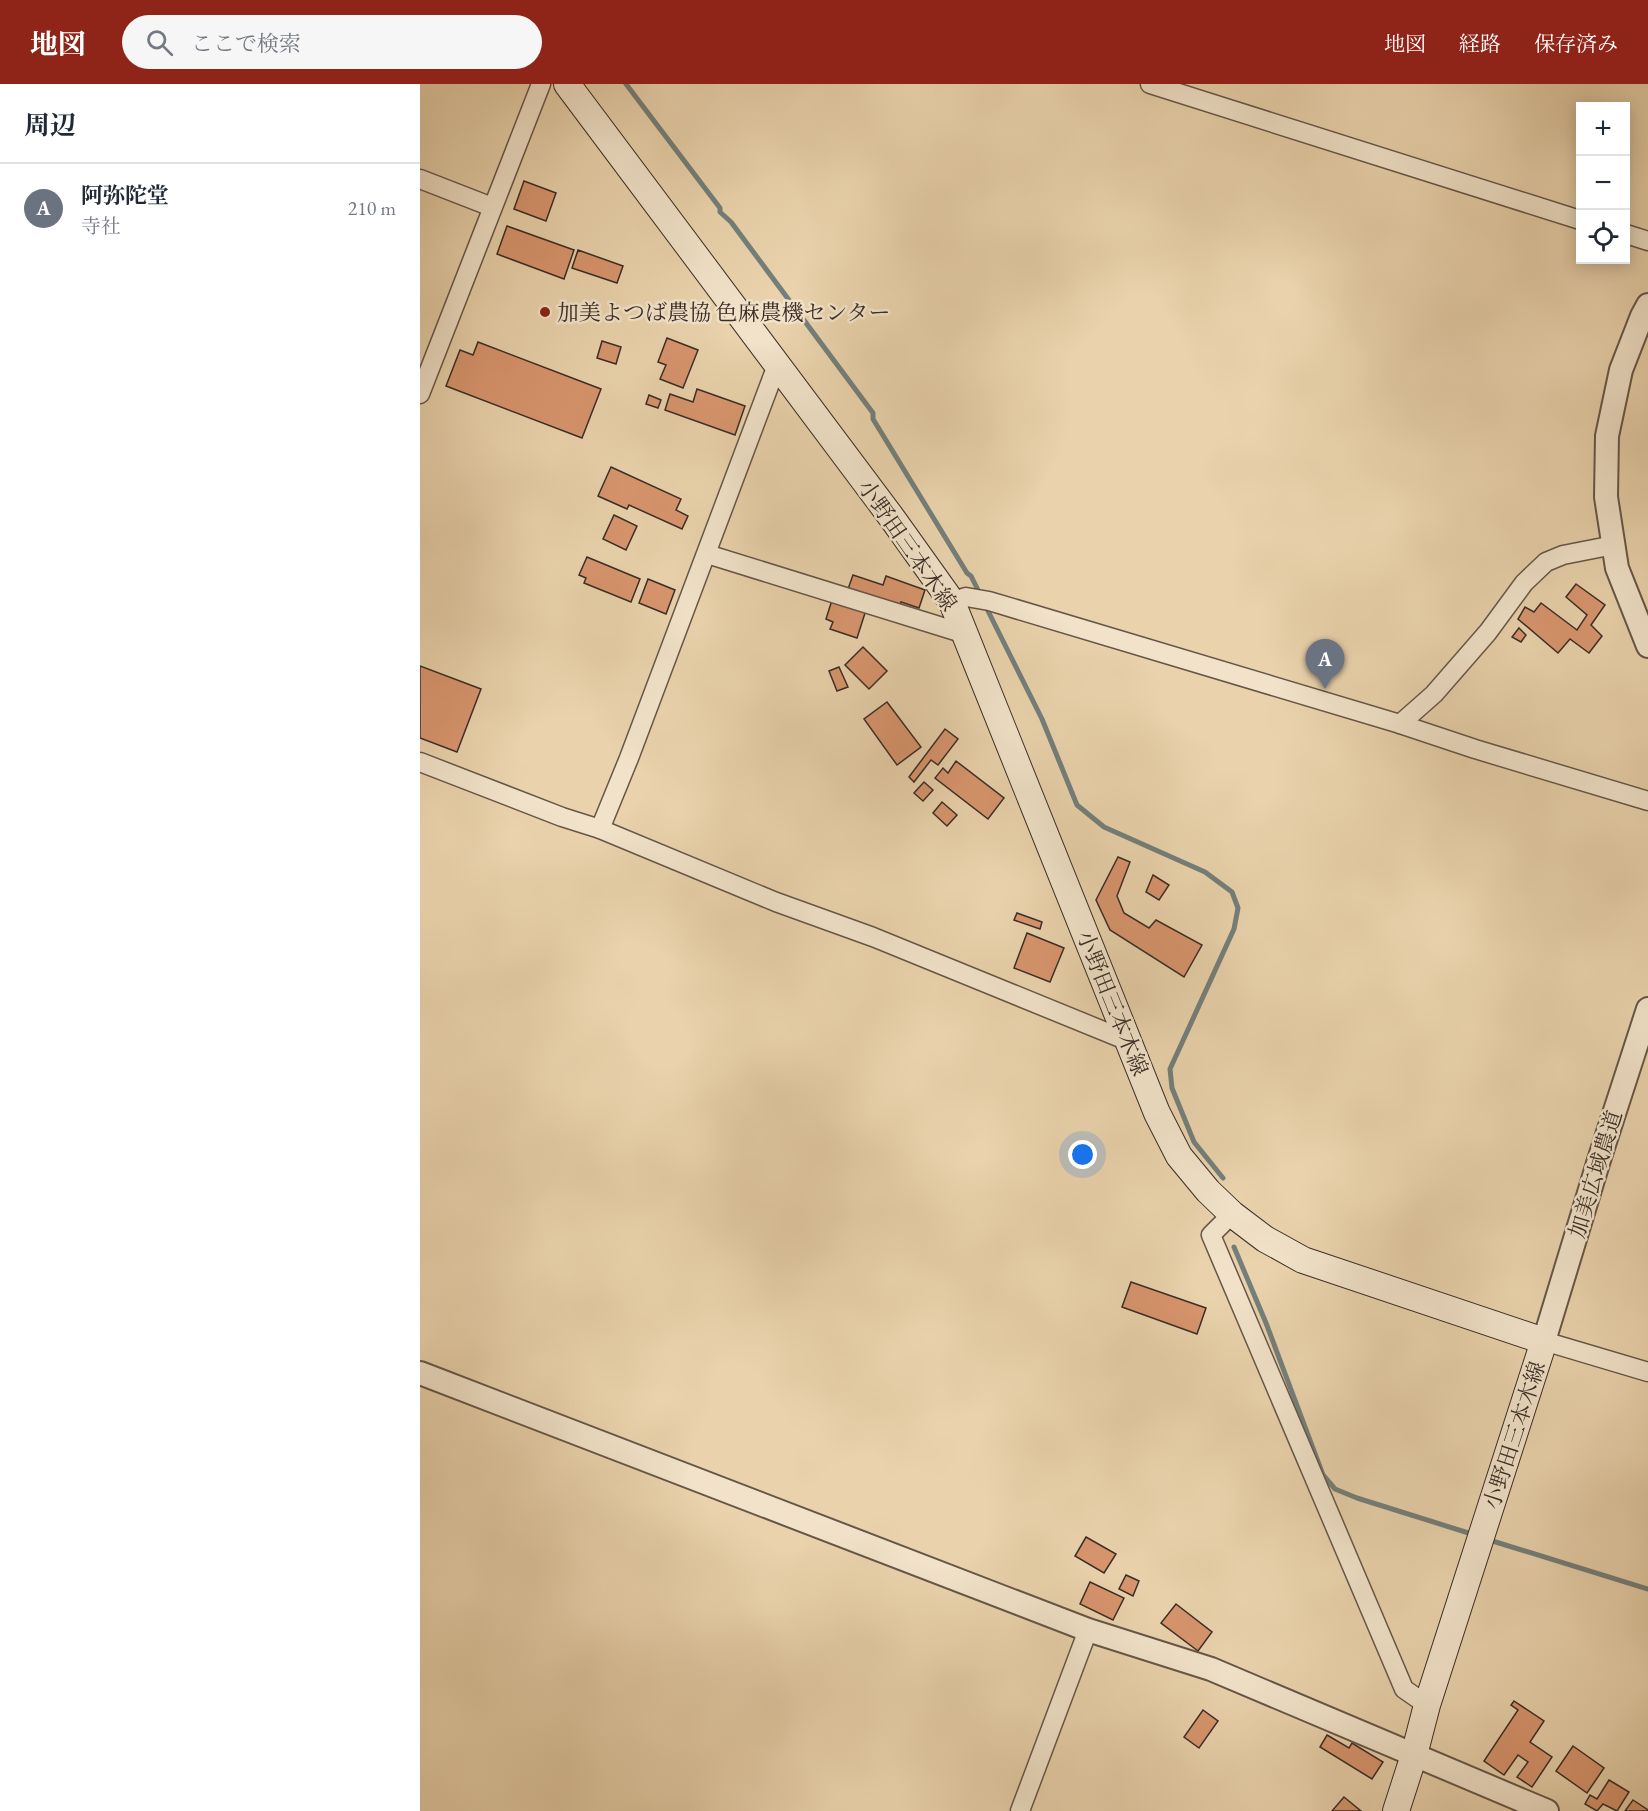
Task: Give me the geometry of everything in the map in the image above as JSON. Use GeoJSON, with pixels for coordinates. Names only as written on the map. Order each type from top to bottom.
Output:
{"type":"FeatureCollection","features":[{"type":"Feature","properties":{"kind":"main road","name":"小野田三本木線"},"geometry":{"type":"LineString","coordinates":[[567,84],[892,518],[952,602],[1157,1113],[1179,1156],[1208,1191],[1232,1214],[1265,1239],[1303,1260],[1544,1341],[1427,1705],[1396,1811]]}},
{"type":"Feature","properties":{"kind":"street"},"geometry":{"type":"LineString","coordinates":[[420,394],[541,84]]}},
{"type":"Feature","properties":{"kind":"street"},"geometry":{"type":"LineString","coordinates":[[1150,84],[1576,218]]}},
{"type":"Feature","properties":{"kind":"street"},"geometry":{"type":"LineString","coordinates":[[420,179],[492,207]]}},
{"type":"Feature","properties":{"kind":"street"},"geometry":{"type":"LineString","coordinates":[[1630,235],[1648,241]]}},
{"type":"Feature","properties":{"kind":"street"},"geometry":{"type":"LineString","coordinates":[[1648,305],[1621,370],[1607,436],[1606,497],[1617,568],[1648,646]]}},
{"type":"Feature","properties":{"kind":"street"},"geometry":{"type":"LineString","coordinates":[[600,829],[777,365]]}},
{"type":"Feature","properties":{"kind":"street"},"geometry":{"type":"LineString","coordinates":[[1400,724],[1434,694],[1488,632],[1524,583],[1546,562],[1563,555],[1614,545]]}},
{"type":"Feature","properties":{"kind":"street"},"geometry":{"type":"LineString","coordinates":[[706,554],[965,634]]}},
{"type":"Feature","properties":{"kind":"street"},"geometry":{"type":"LineString","coordinates":[[952,602],[966,597],[988,601],[1648,801]]}},
{"type":"Feature","properties":{"kind":"street"},"geometry":{"type":"LineString","coordinates":[[420,762],[562,817],[600,829],[776,902],[873,938],[1128,1041]]}},
{"type":"Feature","properties":{"kind":"street","name":"加美広域農道"},"geometry":{"type":"LineString","coordinates":[[1544,1341],[1648,1009]]}},
{"type":"Feature","properties":{"kind":"street"},"geometry":{"type":"LineString","coordinates":[[1232,1214],[1211,1235],[1404,1689],[1427,1705]]}},
{"type":"Feature","properties":{"kind":"street"},"geometry":{"type":"LineString","coordinates":[[1544,1341],[1648,1372]]}},
{"type":"Feature","properties":{"kind":"street"},"geometry":{"type":"LineString","coordinates":[[420,1373],[1088,1630],[1211,1669],[1547,1811]]}},
{"type":"Feature","properties":{"kind":"street"},"geometry":{"type":"LineString","coordinates":[[1020,1811],[1088,1630]]}},
{"type":"Feature","properties":{"kind":"building"},"geometry":{"type":"Polygon","coordinates":[[[524,181],[556,193],[546,221],[514,209],[524,181]]]}},
{"type":"Feature","properties":{"kind":"building"},"geometry":{"type":"Polygon","coordinates":[[[507,226],[574,250],[564,279],[497,254],[507,226]]]}},
{"type":"Feature","properties":{"kind":"building"},"geometry":{"type":"Polygon","coordinates":[[[578,250],[623,266],[617,283],[572,268],[578,250]]]}},
{"type":"Feature","properties":{"kind":"building"},"geometry":{"type":"Polygon","coordinates":[[[667,338],[698,350],[683,388],[660,379],[666,365],[658,362],[667,338]]]}},
{"type":"Feature","properties":{"kind":"building"},"geometry":{"type":"Polygon","coordinates":[[[602,341],[621,347],[616,364],[597,358],[602,341]]]}},
{"type":"Feature","properties":{"kind":"building"},"geometry":{"type":"Polygon","coordinates":[[[478,342],[601,389],[582,438],[446,386],[460,350],[473,355],[478,342]]]}},
{"type":"Feature","properties":{"kind":"building"},"geometry":{"type":"Polygon","coordinates":[[[697,389],[745,406],[735,435],[665,410],[670,394],[693,402],[697,389]]]}},
{"type":"Feature","properties":{"kind":"building"},"geometry":{"type":"Polygon","coordinates":[[[649,395],[661,400],[658,408],[646,404],[649,395]]]}},
{"type":"Feature","properties":{"kind":"building"},"geometry":{"type":"Polygon","coordinates":[[[611,467],[681,499],[676,510],[688,516],[682,529],[629,505],[627,509],[598,496],[611,467]]]}},
{"type":"Feature","properties":{"kind":"building"},"geometry":{"type":"Polygon","coordinates":[[[614,515],[637,526],[626,550],[603,539],[614,515]]]}},
{"type":"Feature","properties":{"kind":"building"},"geometry":{"type":"Polygon","coordinates":[[[587,557],[640,579],[631,602],[584,583],[586,578],[579,575],[587,557]]]}},
{"type":"Feature","properties":{"kind":"building"},"geometry":{"type":"Polygon","coordinates":[[[853,575],[883,585],[886,576],[925,590],[919,608],[901,602],[899,607],[848,589],[853,575]]]}},
{"type":"Feature","properties":{"kind":"building"},"geometry":{"type":"Polygon","coordinates":[[[648,579],[675,590],[666,614],[639,603],[648,579]]]}},
{"type":"Feature","properties":{"kind":"building"},"geometry":{"type":"Polygon","coordinates":[[[1576,584],[1605,605],[1591,625],[1602,636],[1589,653],[1570,639],[1558,653],[1518,619],[1525,607],[1534,612],[1541,603],[1577,630],[1587,615],[1566,597],[1576,584]]]}},
{"type":"Feature","properties":{"kind":"building"},"geometry":{"type":"Polygon","coordinates":[[[832,600],[866,610],[857,638],[830,629],[833,622],[826,619],[832,600]]]}},
{"type":"Feature","properties":{"kind":"building"},"geometry":{"type":"Polygon","coordinates":[[[1519,628],[1526,635],[1521,642],[1512,637],[1519,628]]]}},
{"type":"Feature","properties":{"kind":"building"},"geometry":{"type":"Polygon","coordinates":[[[863,647],[887,671],[869,689],[845,665],[863,647]]]}},
{"type":"Feature","properties":{"kind":"building"},"geometry":{"type":"Polygon","coordinates":[[[420,666],[481,689],[457,752],[420,738],[420,666]]]}},
{"type":"Feature","properties":{"kind":"building"},"geometry":{"type":"Polygon","coordinates":[[[839,667],[848,687],[837,691],[829,671],[839,667]]]}},
{"type":"Feature","properties":{"kind":"building"},"geometry":{"type":"Polygon","coordinates":[[[887,702],[921,747],[897,765],[864,719],[887,702]]]}},
{"type":"Feature","properties":{"kind":"building"},"geometry":{"type":"Polygon","coordinates":[[[945,729],[958,739],[938,765],[931,760],[914,782],[909,777],[945,729]]]}},
{"type":"Feature","properties":{"kind":"building"},"geometry":{"type":"Polygon","coordinates":[[[956,761],[1004,798],[988,819],[935,778],[943,768],[948,773],[956,761]]]}},
{"type":"Feature","properties":{"kind":"building"},"geometry":{"type":"Polygon","coordinates":[[[924,782],[933,790],[923,801],[914,793],[924,782]]]}},
{"type":"Feature","properties":{"kind":"building"},"geometry":{"type":"Polygon","coordinates":[[[942,802],[957,815],[947,826],[933,813],[942,802]]]}},
{"type":"Feature","properties":{"kind":"building"},"geometry":{"type":"Polygon","coordinates":[[[1118,857],[1130,862],[1117,896],[1124,913],[1149,928],[1156,920],[1202,945],[1184,977],[1110,930],[1096,900],[1118,857]]]}},
{"type":"Feature","properties":{"kind":"building"},"geometry":{"type":"Polygon","coordinates":[[[1153,875],[1169,885],[1159,900],[1146,892],[1153,875]]]}},
{"type":"Feature","properties":{"kind":"building"},"geometry":{"type":"Polygon","coordinates":[[[1017,913],[1042,922],[1040,929],[1014,920],[1017,913]]]}},
{"type":"Feature","properties":{"kind":"building"},"geometry":{"type":"Polygon","coordinates":[[[1027,933],[1064,948],[1050,982],[1014,968],[1027,933]]]}},
{"type":"Feature","properties":{"kind":"building"},"geometry":{"type":"Polygon","coordinates":[[[1131,1282],[1206,1308],[1197,1334],[1122,1307],[1131,1282]]]}},
{"type":"Feature","properties":{"kind":"building"},"geometry":{"type":"Polygon","coordinates":[[[1086,1537],[1116,1554],[1104,1573],[1075,1556],[1086,1537]]]}},
{"type":"Feature","properties":{"kind":"building"},"geometry":{"type":"Polygon","coordinates":[[[1126,1575],[1139,1581],[1133,1596],[1119,1589],[1126,1575]]]}},
{"type":"Feature","properties":{"kind":"building"},"geometry":{"type":"Polygon","coordinates":[[[1090,1582],[1124,1598],[1113,1620],[1080,1604],[1090,1582]]]}},
{"type":"Feature","properties":{"kind":"building"},"geometry":{"type":"Polygon","coordinates":[[[1176,1604],[1212,1632],[1198,1651],[1161,1623],[1176,1604]]]}},
{"type":"Feature","properties":{"kind":"building"},"geometry":{"type":"Polygon","coordinates":[[[1514,1701],[1544,1721],[1530,1742],[1552,1757],[1532,1787],[1517,1777],[1528,1762],[1518,1755],[1504,1775],[1484,1761],[1518,1710],[1511,1705],[1514,1701]]]}},
{"type":"Feature","properties":{"kind":"building"},"geometry":{"type":"Polygon","coordinates":[[[1203,1710],[1218,1721],[1199,1748],[1184,1737],[1203,1710]]]}},
{"type":"Feature","properties":{"kind":"building"},"geometry":{"type":"Polygon","coordinates":[[[1327,1735],[1349,1748],[1352,1743],[1383,1762],[1372,1779],[1320,1747],[1327,1735]]]}},
{"type":"Feature","properties":{"kind":"building"},"geometry":{"type":"Polygon","coordinates":[[[1573,1746],[1604,1768],[1587,1793],[1556,1771],[1573,1746]]]}},
{"type":"Feature","properties":{"kind":"building"},"geometry":{"type":"Polygon","coordinates":[[[1609,1780],[1629,1792],[1617,1811],[1603,1804],[1597,1811],[1585,1804],[1590,1795],[1597,1799],[1609,1780]]]}},
{"type":"Feature","properties":{"kind":"building"},"geometry":{"type":"Polygon","coordinates":[[[1344,1797],[1361,1811],[1332,1811],[1344,1797]]]}},
{"type":"Feature","properties":{"kind":"building"},"geometry":{"type":"Polygon","coordinates":[[[1633,1800],[1648,1810],[1648,1811],[1625,1811],[1633,1800]]]}},
{"type":"Feature","properties":{"kind":"waterway"},"geometry":{"type":"LineString","coordinates":[[626,84],[873,413],[873,419],[967,573],[971,576],[981,596]]}},
{"type":"Feature","properties":{"kind":"waterway"},"geometry":{"type":"LineString","coordinates":[[985,605],[1042,719],[1077,805],[1104,827],[1205,872],[1232,892],[1238,908],[1234,929],[1170,1069],[1172,1088],[1194,1142],[1223,1178]]}},
{"type":"Feature","properties":{"kind":"waterway"},"geometry":{"type":"LineString","coordinates":[[1234,1247],[1266,1323],[1323,1475],[1335,1489],[1357,1498],[1475,1535]]}},
{"type":"Feature","properties":{"kind":"waterway"},"geometry":{"type":"LineString","coordinates":[[1486,1539],[1648,1589]]}},
{"type":"Feature","properties":{"kind":"place","name":"加美よつば農協 色麻農機センター"},"geometry":{"type":"Point","coordinates":[545,312]}},
{"type":"Feature","properties":{"kind":"place","name":"阿弥陀堂"},"geometry":{"type":"Point","coordinates":[1325,689]}}]}
